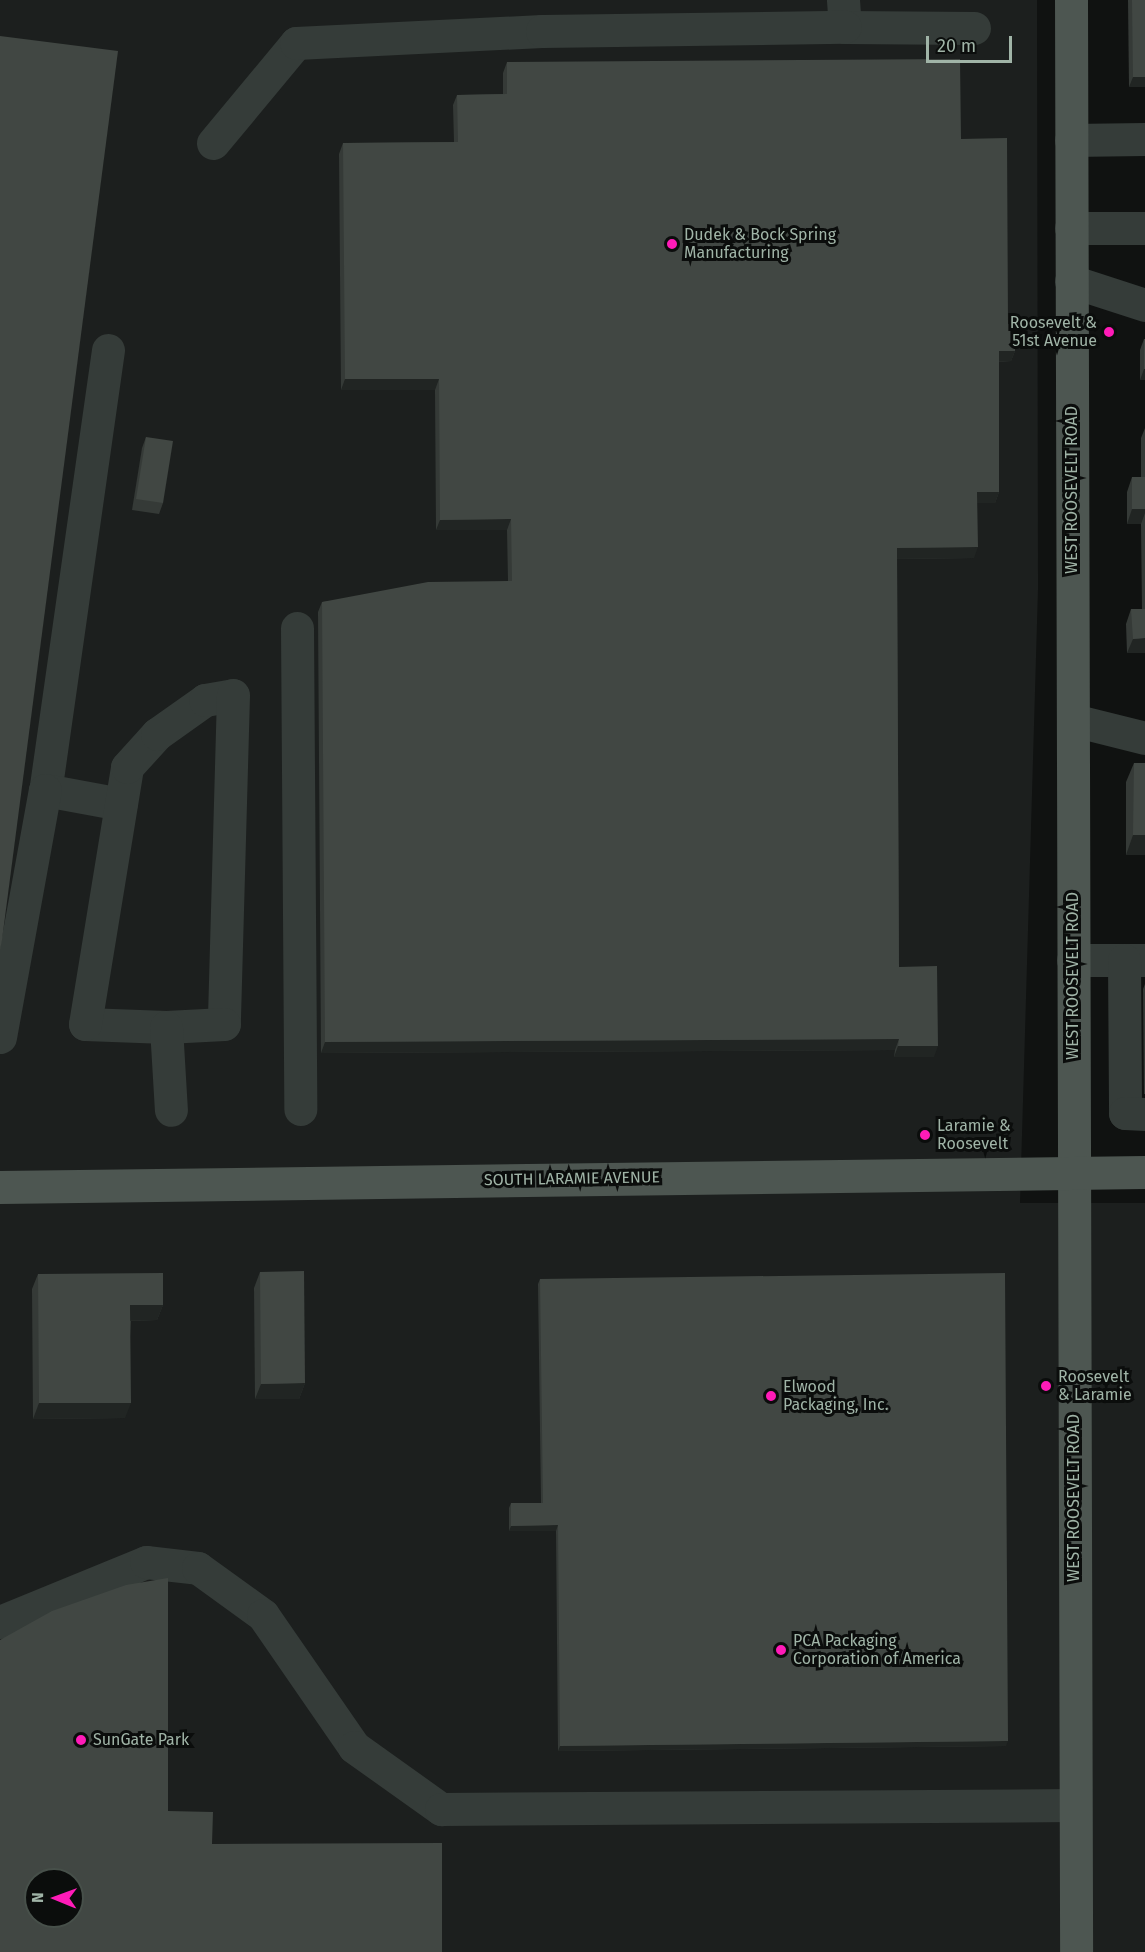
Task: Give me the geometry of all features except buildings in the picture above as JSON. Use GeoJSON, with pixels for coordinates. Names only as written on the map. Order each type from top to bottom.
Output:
{"type":"FeatureCollection","features":[{"type":"Feature","properties":{"kind":"main road","name":"WEST ROOSEVELT ROAD"},"geometry":{"type":"LineString","coordinates":[[1071,0],[1076,1952]]}},
{"type":"Feature","properties":{"kind":"main road","name":"SOUTH LARAMIE AVENUE"},"geometry":{"type":"LineString","coordinates":[[0,1186],[1145,1172]]}},
{"type":"Feature","properties":{"kind":"street"},"geometry":{"type":"LineString","coordinates":[[213,143],[296,43],[844,14],[974,28]]}},
{"type":"Feature","properties":{"kind":"street"},"geometry":{"type":"LineString","coordinates":[[1071,140],[1145,139]]}},
{"type":"Feature","properties":{"kind":"street"},"geometry":{"type":"LineString","coordinates":[[1071,228],[1145,228]]}},
{"type":"Feature","properties":{"kind":"street"},"geometry":{"type":"LineString","coordinates":[[1071,281],[1145,305]]}},
{"type":"Feature","properties":{"kind":"street"},"geometry":{"type":"LineString","coordinates":[[0,1037],[45,790],[108,350]]}},
{"type":"Feature","properties":{"kind":"street"},"geometry":{"type":"LineString","coordinates":[[297,628],[300,1109]]}},
{"type":"Feature","properties":{"kind":"street"},"geometry":{"type":"LineString","coordinates":[[233,695],[224,1024],[165,1027],[85,1024],[127,768],[157,734],[205,700],[233,695]]}},
{"type":"Feature","properties":{"kind":"street"},"geometry":{"type":"LineString","coordinates":[[1073,720],[1145,738]]}},
{"type":"Feature","properties":{"kind":"street"},"geometry":{"type":"LineString","coordinates":[[45,790],[121,804]]}},
{"type":"Feature","properties":{"kind":"street"},"geometry":{"type":"LineString","coordinates":[[1073,960],[1135,960],[1125,1113],[1145,1114]]}},
{"type":"Feature","properties":{"kind":"street"},"geometry":{"type":"LineString","coordinates":[[165,1027],[171,1110]]}},
{"type":"Feature","properties":{"kind":"street"},"geometry":{"type":"LineString","coordinates":[[0,1622],[146,1562],[198,1568],[263,1615],[354,1748],[441,1809],[1075,1805]]}},
{"type":"Feature","properties":{"kind":"shaded area"},"geometry":{"type":"Polygon","coordinates":[[[0,0],[1037,0],[1038,589],[1020,1203],[1145,1203],[1145,1952],[0,1952],[0,0]]]}},
{"type":"Feature","properties":{"kind":"place","name":"Dudek & Bock Spring Manufacturing"},"geometry":{"type":"Point","coordinates":[672,244]}},
{"type":"Feature","properties":{"kind":"place","name":"Roosevelt & 51st Avenue"},"geometry":{"type":"Point","coordinates":[1109,332]}},
{"type":"Feature","properties":{"kind":"place","name":"Laramie & Roosevelt"},"geometry":{"type":"Point","coordinates":[925,1135]}},
{"type":"Feature","properties":{"kind":"place","name":"Roosevelt & Laramie"},"geometry":{"type":"Point","coordinates":[1046,1386]}},
{"type":"Feature","properties":{"kind":"place","name":"Elwood Packaging, Inc."},"geometry":{"type":"Point","coordinates":[771,1396]}},
{"type":"Feature","properties":{"kind":"place","name":"PCA Packaging Corporation of America"},"geometry":{"type":"Point","coordinates":[781,1650]}},
{"type":"Feature","properties":{"kind":"place","name":"SunGate Park"},"geometry":{"type":"Point","coordinates":[81,1740]}}]}
